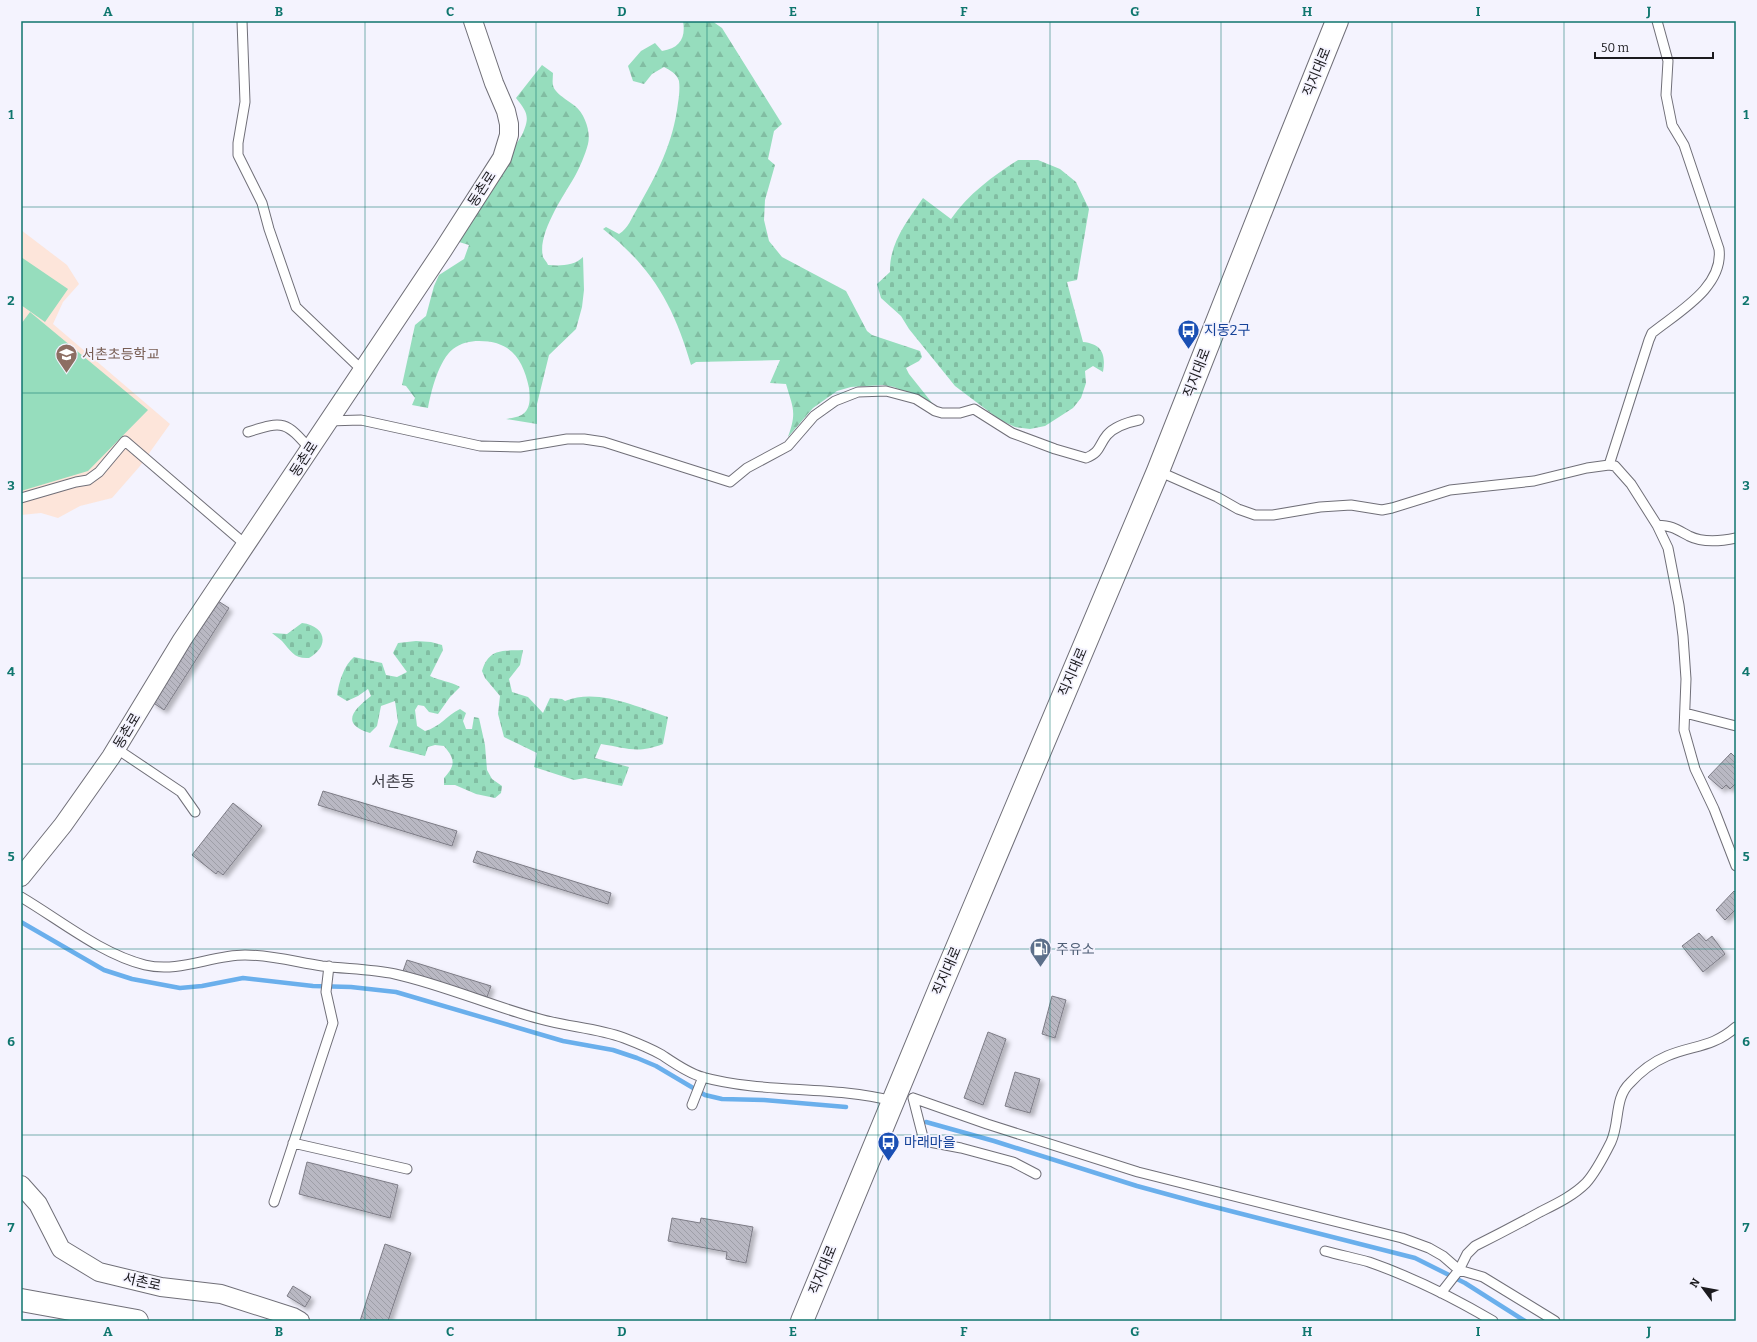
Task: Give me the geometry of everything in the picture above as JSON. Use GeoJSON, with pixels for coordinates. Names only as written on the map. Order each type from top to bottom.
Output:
{"type":"FeatureCollection","features":[{"type":"Feature","properties":{"kind":"main road","name":"직지대로"},"geometry":{"type":"LineString","coordinates":[[802,1319],[903,1100],[1158,471],[1337,21]]}},
{"type":"Feature","properties":{"kind":"main road"},"geometry":{"type":"LineString","coordinates":[[21,1300],[137,1321]]}},
{"type":"Feature","properties":{"kind":"street","name":"동촌로"},"geometry":{"type":"LineString","coordinates":[[21,877],[63,826],[117,748],[182,640],[502,158],[507,145],[509,124],[506,111],[494,83],[473,21]]}},
{"type":"Feature","properties":{"kind":"street","name":"서촌로"},"geometry":{"type":"LineString","coordinates":[[21,1186],[38,1204],[61,1249],[100,1272],[161,1287],[221,1294],[293,1317],[300,1321]]}},
{"type":"Feature","properties":{"kind":"lane"},"geometry":{"type":"LineString","coordinates":[[242,21],[245,102],[238,143],[238,155],[262,203],[269,229],[296,307],[362,370]]}},
{"type":"Feature","properties":{"kind":"lane"},"geometry":{"type":"LineString","coordinates":[[1609,465],[1652,334],[1708,286],[1718,268],[1720,258],[1719,249],[1684,145],[1672,125],[1666,95],[1668,61],[1657,21]]}},
{"type":"Feature","properties":{"kind":"lane"},"geometry":{"type":"LineString","coordinates":[[328,421],[361,420],[480,446],[520,446],[567,439],[584,439],[604,442],[730,482],[747,468],[788,446],[814,416],[835,400],[868,390],[886,391],[916,399],[936,412],[960,413],[974,409],[1012,433],[1055,449],[1086,458],[1096,454],[1108,435],[1114,430],[1139,420]]}},
{"type":"Feature","properties":{"kind":"lane"},"geometry":{"type":"LineString","coordinates":[[248,432],[274,424],[283,425],[292,429],[310,449]]}},
{"type":"Feature","properties":{"kind":"lane"},"geometry":{"type":"LineString","coordinates":[[21,498],[88,480],[99,472],[125,442],[246,545]]}},
{"type":"Feature","properties":{"kind":"lane"},"geometry":{"type":"LineString","coordinates":[[1158,471],[1217,497],[1238,509],[1255,515],[1273,515],[1320,507],[1351,505],[1382,510],[1450,490],[1534,481],[1609,465],[1615,466],[1631,484],[1657,524],[1668,548],[1679,605],[1686,679],[1686,712],[1684,730],[1695,769],[1714,810],[1736,866]]}},
{"type":"Feature","properties":{"kind":"lane"},"geometry":{"type":"LineString","coordinates":[[1657,524],[1672,526],[1698,539],[1711,541],[1736,538]]}},
{"type":"Feature","properties":{"kind":"lane"},"geometry":{"type":"LineString","coordinates":[[1686,712],[1736,726]]}},
{"type":"Feature","properties":{"kind":"lane"},"geometry":{"type":"LineString","coordinates":[[117,748],[181,792],[195,812]]}},
{"type":"Feature","properties":{"kind":"lane"},"geometry":{"type":"LineString","coordinates":[[21,897],[55,920],[102,946],[130,960],[146,965],[157,967],[178,966],[246,955],[395,974],[538,1018],[564,1025],[605,1031],[648,1047],[674,1063],[703,1077],[745,1085],[842,1092],[903,1100],[987,1124],[1138,1172],[1402,1238],[1429,1248],[1443,1256],[1459,1270],[1483,1277],[1555,1321]]}},
{"type":"Feature","properties":{"kind":"lane"},"geometry":{"type":"LineString","coordinates":[[274,1202],[332,1023],[326,992],[329,966]]}},
{"type":"Feature","properties":{"kind":"lane"},"geometry":{"type":"LineString","coordinates":[[1441,1293],[1459,1270],[1467,1254],[1475,1246],[1569,1196],[1586,1183],[1595,1172],[1612,1139],[1622,1093],[1634,1079],[1668,1056],[1716,1041],[1726,1036],[1736,1027]]}},
{"type":"Feature","properties":{"kind":"lane"},"geometry":{"type":"LineString","coordinates":[[692,1105],[703,1077]]}},
{"type":"Feature","properties":{"kind":"lane"},"geometry":{"type":"LineString","coordinates":[[903,1100],[924,1141],[961,1148],[1013,1162],[1036,1174]]}},
{"type":"Feature","properties":{"kind":"lane"},"geometry":{"type":"LineString","coordinates":[[293,1143],[406,1169]]}},
{"type":"Feature","properties":{"kind":"lane"},"geometry":{"type":"LineString","coordinates":[[1325,1251],[1368,1262],[1441,1293],[1493,1321]]}},
{"type":"Feature","properties":{"kind":"shaded area","name":"서촌초등학교"},"geometry":{"type":"Polygon","coordinates":[[[21,230],[67,265],[79,284],[63,302],[53,324],[170,424],[140,466],[112,498],[80,506],[58,518],[41,513],[21,515],[21,230]]]}},
{"type":"Feature","properties":{"kind":"green space"},"geometry":{"type":"Polygon","coordinates":[[[683,21],[712,21],[722,28],[782,124],[774,131],[768,159],[775,165],[765,200],[764,220],[769,241],[782,257],[846,291],[867,331],[872,335],[920,351],[922,357],[919,361],[906,368],[909,374],[933,404],[894,387],[883,385],[851,387],[837,391],[813,408],[788,437],[791,429],[793,410],[786,384],[770,383],[780,360],[696,362],[691,365],[677,324],[659,289],[635,258],[603,229],[606,227],[619,234],[630,223],[663,158],[676,118],[679,89],[679,81],[677,76],[664,67],[652,74],[644,84],[633,81],[628,66],[641,51],[655,43],[662,51],[668,50],[677,45],[684,32],[683,21]]]}},
{"type":"Feature","properties":{"kind":"green space"},"geometry":{"type":"Polygon","coordinates":[[[542,65],[553,73],[554,89],[579,109],[584,118],[589,134],[588,144],[582,161],[558,204],[544,237],[542,248],[543,257],[548,265],[571,264],[583,257],[584,290],[582,307],[576,329],[549,355],[537,404],[537,424],[506,419],[519,416],[526,412],[530,395],[529,388],[523,368],[514,354],[499,344],[490,342],[469,342],[459,345],[453,349],[448,354],[440,368],[431,393],[428,408],[412,405],[415,398],[406,386],[402,385],[415,325],[426,316],[434,286],[439,275],[464,259],[469,245],[459,242],[457,239],[458,234],[522,135],[527,119],[523,108],[516,98],[542,65]]]}},
{"type":"Feature","properties":{"kind":"green space"},"geometry":{"type":"Polygon","coordinates":[[[1018,160],[1038,160],[1060,169],[1076,182],[1089,209],[1077,280],[1067,282],[1083,342],[1095,345],[1101,351],[1104,360],[1103,372],[1093,366],[1085,371],[1086,383],[1081,398],[1073,408],[1045,426],[1030,429],[1015,427],[1000,420],[955,386],[909,329],[901,316],[881,298],[877,284],[890,272],[893,251],[900,232],[923,198],[951,219],[965,201],[982,186],[999,172],[1018,160]]]}},
{"type":"Feature","properties":{"kind":"green space"},"geometry":{"type":"Polygon","coordinates":[[[21,257],[68,289],[45,322],[21,305],[21,257]]]}},
{"type":"Feature","properties":{"kind":"green space"},"geometry":{"type":"Polygon","coordinates":[[[30,312],[148,410],[88,471],[21,491],[21,324],[30,312]]]}},
{"type":"Feature","properties":{"kind":"green space"},"geometry":{"type":"Polygon","coordinates":[[[302,623],[316,628],[322,637],[320,648],[309,658],[296,656],[272,633],[287,634],[302,623]]]}},
{"type":"Feature","properties":{"kind":"green space"},"geometry":{"type":"Polygon","coordinates":[[[416,641],[431,642],[442,645],[443,650],[430,676],[460,687],[450,697],[438,714],[429,712],[424,706],[418,705],[415,710],[417,726],[425,731],[439,724],[460,709],[466,713],[463,721],[466,729],[472,729],[474,717],[479,718],[485,745],[487,770],[492,779],[502,786],[501,793],[495,798],[476,794],[455,785],[444,785],[444,778],[451,769],[453,762],[444,746],[435,745],[428,747],[425,756],[389,747],[398,722],[395,701],[381,706],[377,726],[370,733],[355,725],[352,721],[352,716],[355,711],[371,696],[368,689],[347,701],[337,695],[342,674],[347,664],[354,657],[382,663],[386,675],[397,677],[407,672],[393,653],[398,643],[416,641]]]}},
{"type":"Feature","properties":{"kind":"green space"},"geometry":{"type":"Polygon","coordinates":[[[523,650],[520,665],[509,679],[512,692],[528,697],[543,713],[550,698],[562,699],[565,701],[591,697],[617,700],[668,717],[663,744],[646,749],[632,749],[601,744],[595,758],[629,767],[622,786],[585,778],[574,780],[534,767],[537,753],[504,737],[498,714],[500,696],[485,678],[482,671],[488,658],[497,652],[523,650]]]}},
{"type":"Feature","properties":{"kind":"building"},"geometry":{"type":"Polygon","coordinates":[[[218,601],[229,608],[164,710],[152,702],[218,601]]]}},
{"type":"Feature","properties":{"kind":"building"},"geometry":{"type":"Polygon","coordinates":[[[1731,753],[1736,758],[1736,783],[1730,789],[1726,785],[1722,789],[1708,777],[1731,753]]]}},
{"type":"Feature","properties":{"kind":"building"},"geometry":{"type":"Polygon","coordinates":[[[323,791],[457,831],[452,846],[318,805],[323,791]]]}},
{"type":"Feature","properties":{"kind":"building"},"geometry":{"type":"Polygon","coordinates":[[[233,803],[262,826],[223,875],[218,871],[216,874],[192,855],[233,803]]]}},
{"type":"Feature","properties":{"kind":"building"},"geometry":{"type":"Polygon","coordinates":[[[477,851],[611,893],[608,904],[473,862],[477,851]]]}},
{"type":"Feature","properties":{"kind":"building"},"geometry":{"type":"Polygon","coordinates":[[[1734,891],[1736,893],[1736,909],[1725,920],[1716,910],[1734,891]]]}},
{"type":"Feature","properties":{"kind":"building"},"geometry":{"type":"Polygon","coordinates":[[[1699,933],[1706,941],[1712,936],[1725,954],[1703,972],[1682,946],[1699,933]]]}},
{"type":"Feature","properties":{"kind":"building"},"geometry":{"type":"Polygon","coordinates":[[[407,960],[491,986],[487,997],[403,971],[407,960]]]}},
{"type":"Feature","properties":{"kind":"building"},"geometry":{"type":"Polygon","coordinates":[[[1052,996],[1066,1000],[1055,1038],[1042,1034],[1052,996]]]}},
{"type":"Feature","properties":{"kind":"building"},"geometry":{"type":"Polygon","coordinates":[[[988,1032],[1006,1039],[983,1105],[964,1098],[988,1032]]]}},
{"type":"Feature","properties":{"kind":"building"},"geometry":{"type":"Polygon","coordinates":[[[1015,1072],[1040,1079],[1030,1113],[1005,1106],[1015,1072]]]}},
{"type":"Feature","properties":{"kind":"building"},"geometry":{"type":"Polygon","coordinates":[[[307,1162],[398,1185],[390,1218],[299,1194],[307,1162]]]}},
{"type":"Feature","properties":{"kind":"building"},"geometry":{"type":"Polygon","coordinates":[[[672,1218],[700,1223],[701,1218],[753,1227],[746,1263],[726,1259],[727,1252],[668,1241],[672,1218]]]}},
{"type":"Feature","properties":{"kind":"building"},"geometry":{"type":"Polygon","coordinates":[[[385,1244],[411,1253],[388,1321],[360,1321],[385,1244]]]}},
{"type":"Feature","properties":{"kind":"building"},"geometry":{"type":"Polygon","coordinates":[[[293,1286],[311,1297],[305,1307],[287,1296],[293,1286]]]}},
{"type":"Feature","properties":{"kind":"waterway"},"geometry":{"type":"LineString","coordinates":[[21,922],[104,970],[132,979],[180,988],[202,986],[243,978],[313,986],[351,987],[396,992],[563,1041],[613,1050],[656,1066],[705,1095],[722,1099],[764,1100],[846,1107]]}},
{"type":"Feature","properties":{"kind":"waterway"},"geometry":{"type":"LineString","coordinates":[[926,1122],[994,1141],[1137,1186],[1415,1258],[1465,1283],[1525,1321]]}},
{"type":"Feature","properties":{"kind":"place","name":"지동2구"},"geometry":{"type":"Point","coordinates":[1189,350]}},
{"type":"Feature","properties":{"kind":"place","name":"서촌초등학교"},"geometry":{"type":"Point","coordinates":[66,374]}},
{"type":"Feature","properties":{"kind":"place","name":"주유소"},"geometry":{"type":"Point","coordinates":[1041,968]}},
{"type":"Feature","properties":{"kind":"place","name":"마래마을"},"geometry":{"type":"Point","coordinates":[888,1162]}},
{"type":"Feature","properties":{"kind":"district","name":"서촌동"},"geometry":{"type":"Point","coordinates":[393,781]}}]}
